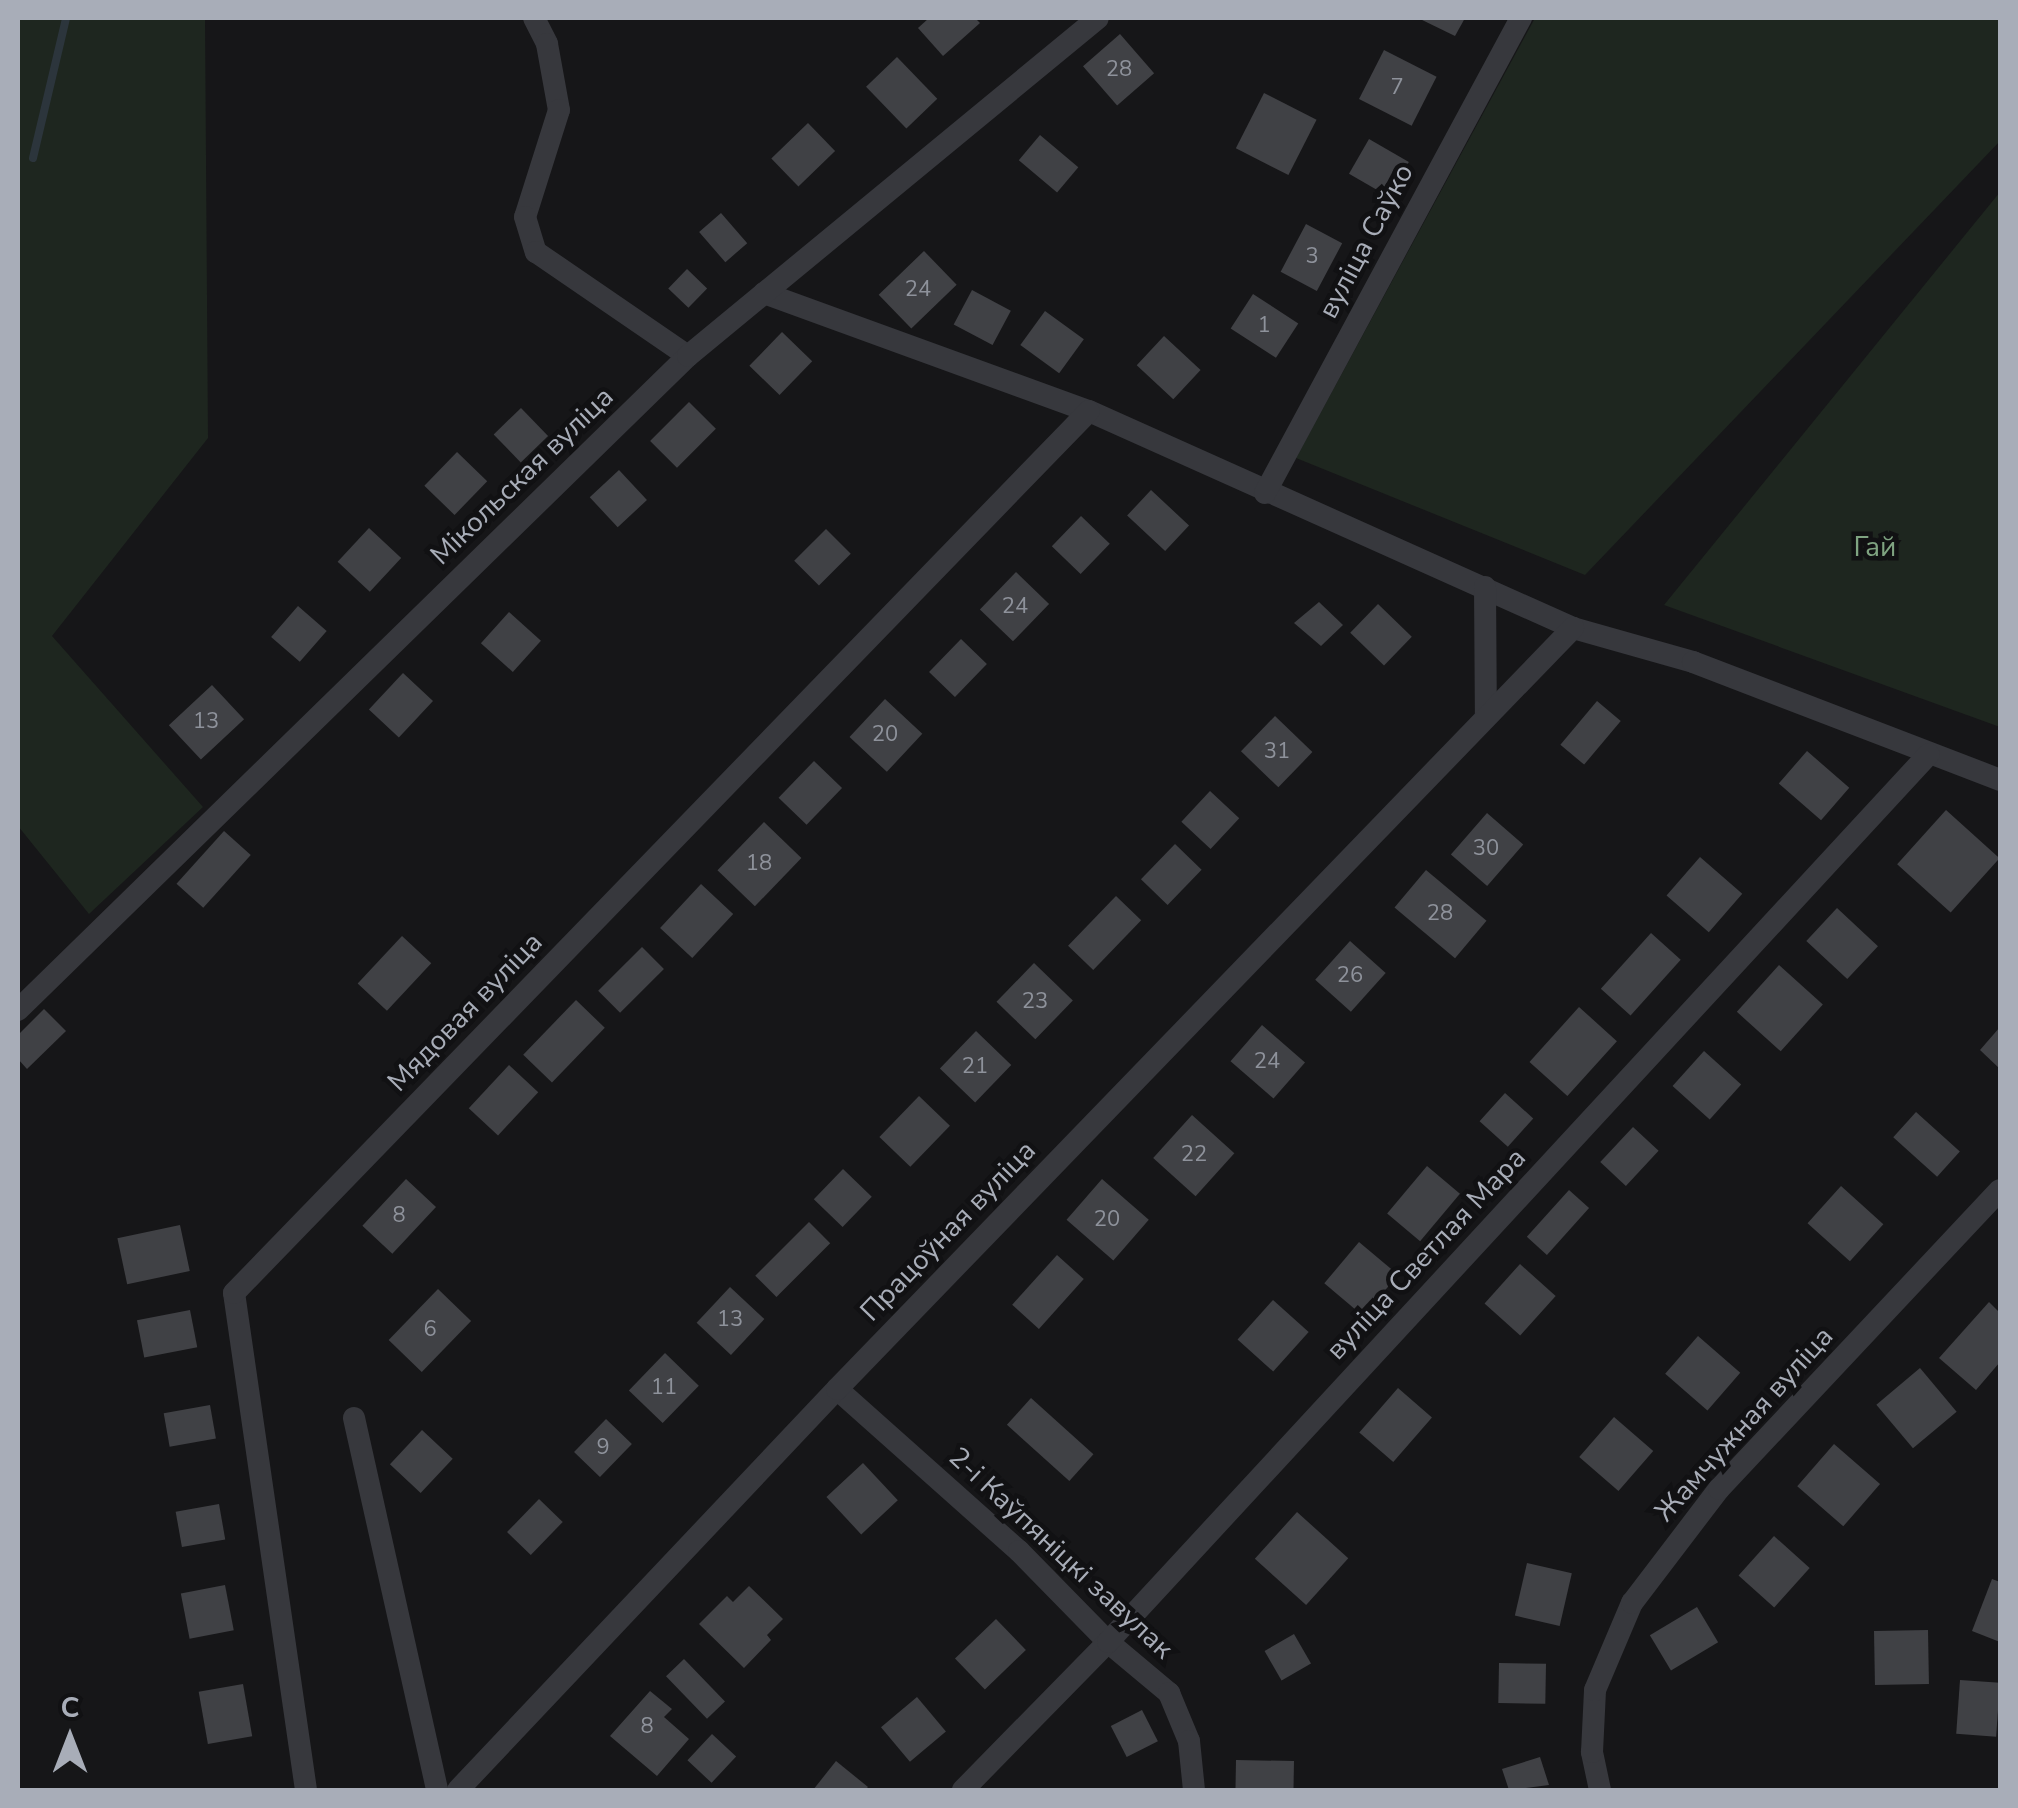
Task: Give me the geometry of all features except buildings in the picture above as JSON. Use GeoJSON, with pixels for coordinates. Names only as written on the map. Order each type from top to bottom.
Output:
{"type":"FeatureCollection","features":[{"type":"Feature","properties":{"kind":"street"},"geometry":{"type":"LineString","coordinates":[[534,18],[547,44],[560,110],[525,217],[536,252],[688,356]]}},
{"type":"Feature","properties":{"kind":"street","name":"Мікольская вуліца"},"geometry":{"type":"LineString","coordinates":[[18,1010],[688,356],[1098,18]]}},
{"type":"Feature","properties":{"kind":"street","name":"вуліца Саўко"},"geometry":{"type":"LineString","coordinates":[[1265,494],[1521,18]]}},
{"type":"Feature","properties":{"kind":"street"},"geometry":{"type":"LineString","coordinates":[[764,293],[1088,412],[1573,628],[1693,662],[2000,780]]}},
{"type":"Feature","properties":{"kind":"street","name":"Мядовая вуліца"},"geometry":{"type":"LineString","coordinates":[[306,1790],[234,1293],[1088,412]]}},
{"type":"Feature","properties":{"kind":"street"},"geometry":{"type":"LineString","coordinates":[[1485,587],[1486,717]]}},
{"type":"Feature","properties":{"kind":"street","name":"Працоўная вуліца"},"geometry":{"type":"LineString","coordinates":[[458,1790],[837,1389],[1573,628]]}},
{"type":"Feature","properties":{"kind":"street","name":"вуліца Светлая Мара"},"geometry":{"type":"LineString","coordinates":[[963,1790],[1108,1642],[1929,754]]}},
{"type":"Feature","properties":{"kind":"street","name":"Жамчужная вуліца"},"geometry":{"type":"LineString","coordinates":[[1600,1790],[1592,1752],[1594,1690],[1632,1604],[1719,1490],[2000,1190]]}},
{"type":"Feature","properties":{"kind":"street","name":"2-і Каўпяніцкі завулак"},"geometry":{"type":"LineString","coordinates":[[837,1389],[1019,1550],[1108,1642],[1169,1693],[1189,1741],[1194,1790]]}},
{"type":"Feature","properties":{"kind":"street"},"geometry":{"type":"LineString","coordinates":[[354,1418],[437,1790]]}},
{"type":"Feature","properties":{"kind":"green space"},"geometry":{"type":"Polygon","coordinates":[[[18,18],[205,18],[208,438],[52,636],[203,807],[89,914],[18,826],[18,18]]]}},
{"type":"Feature","properties":{"kind":"green space"},"geometry":{"type":"Polygon","coordinates":[[[1535,18],[2000,18],[2000,141],[1585,575],[1296,458],[1535,18]]]}},
{"type":"Feature","properties":{"kind":"green space","name":"Гай"},"geometry":{"type":"Polygon","coordinates":[[[2000,192],[2000,727],[1664,605],[2000,192]]]}},
{"type":"Feature","properties":{"kind":"waterway"},"geometry":{"type":"LineString","coordinates":[[33,158],[66,18]]}}]}
